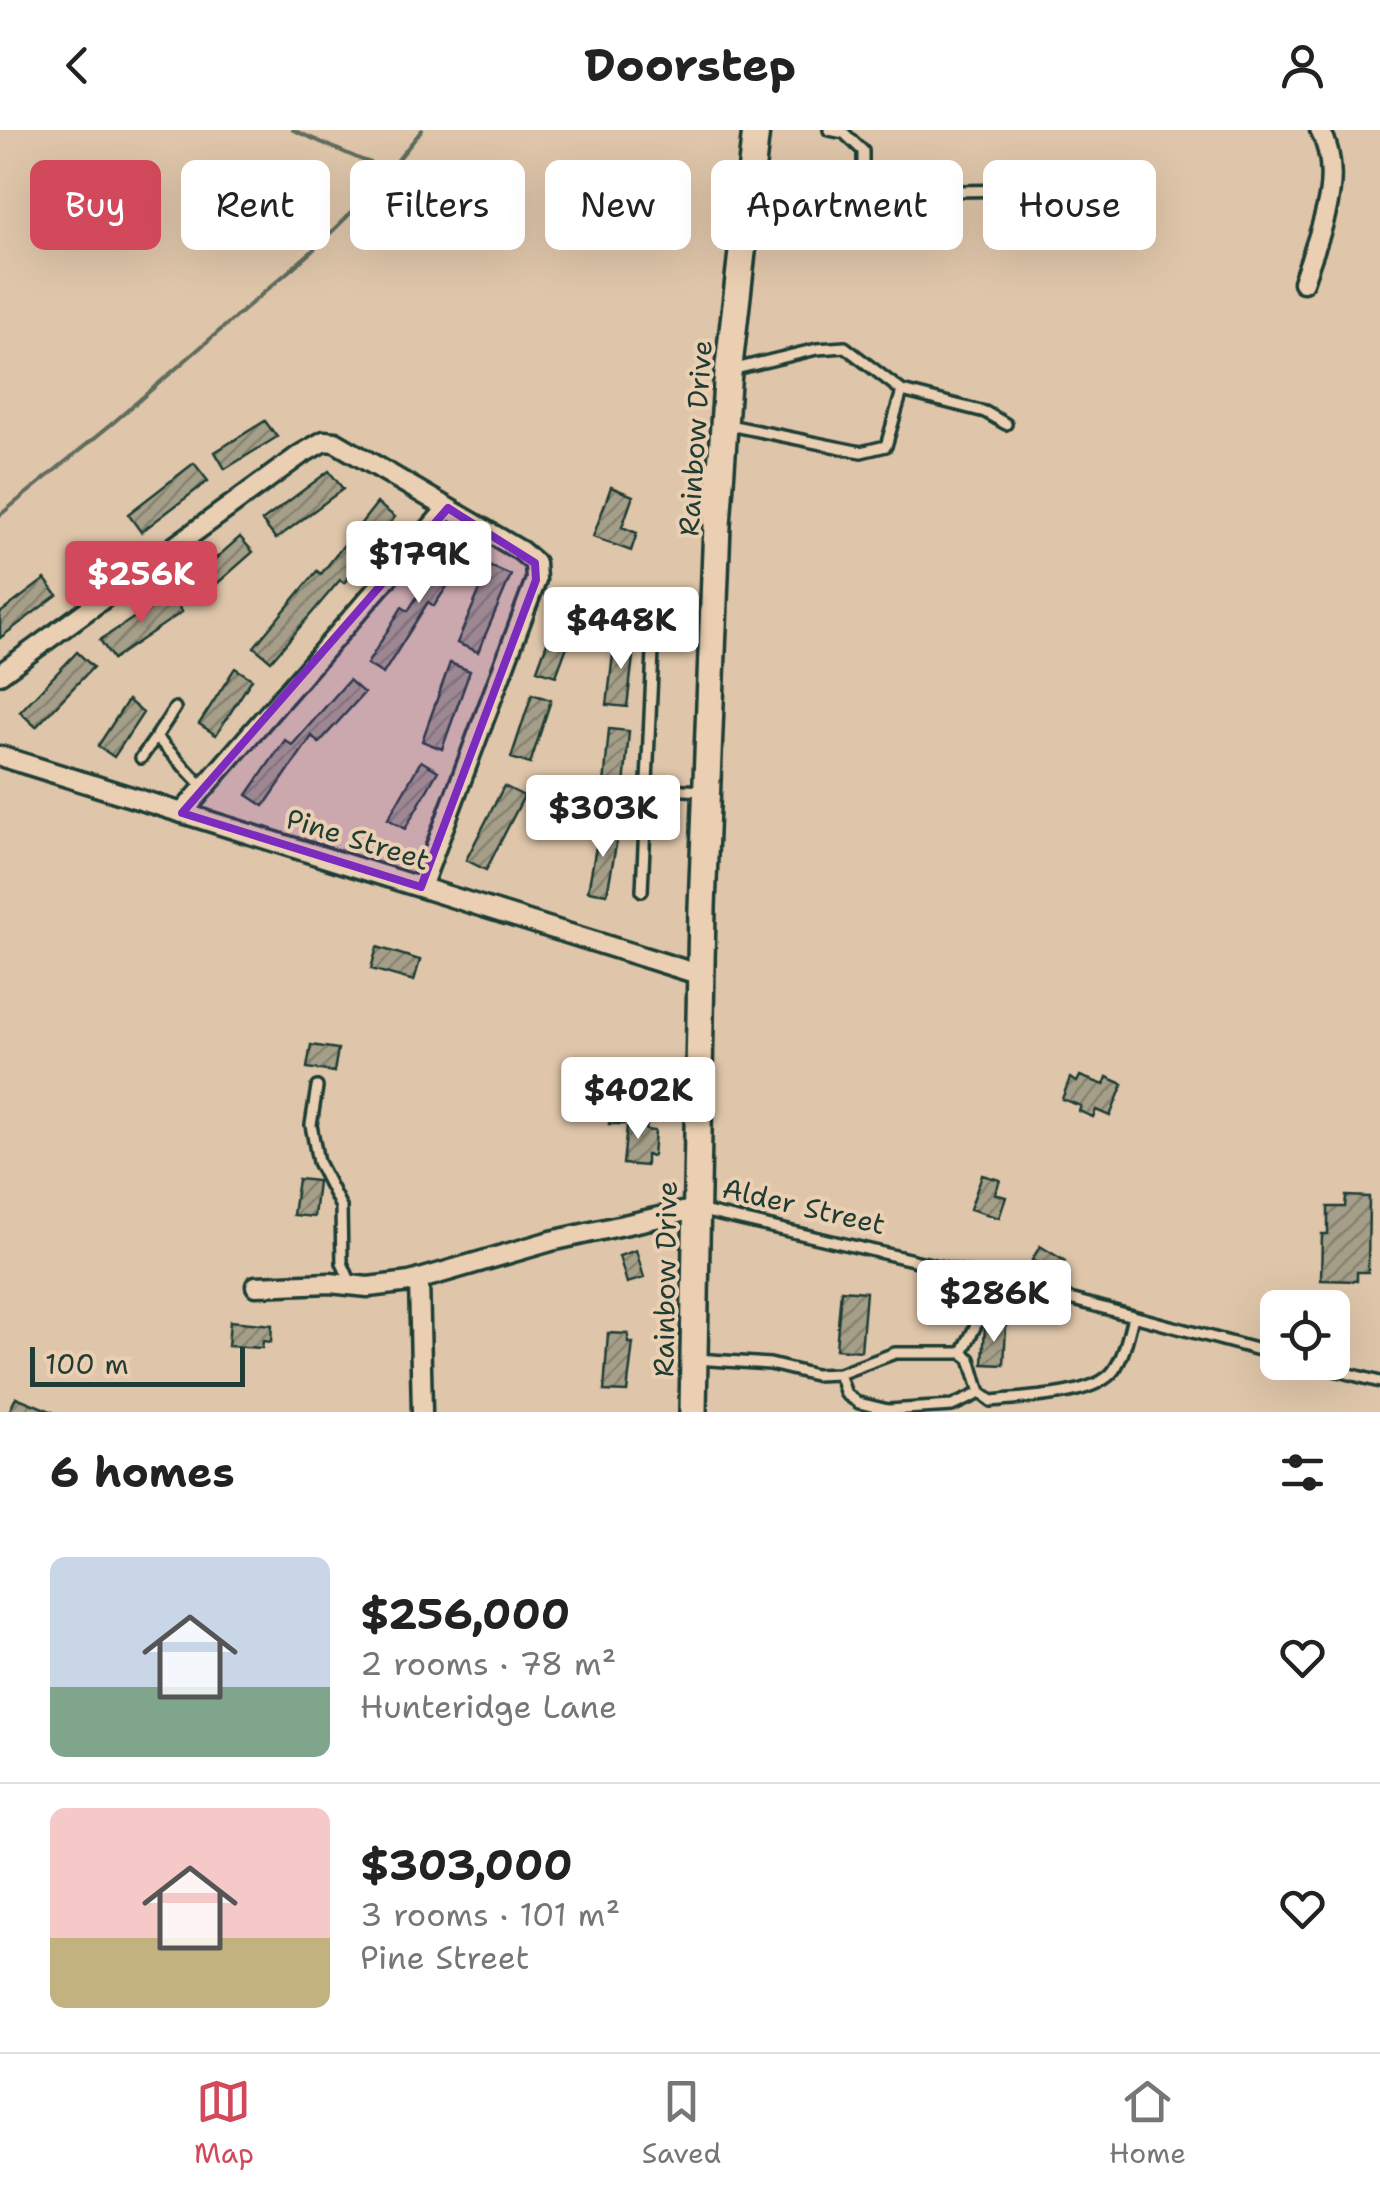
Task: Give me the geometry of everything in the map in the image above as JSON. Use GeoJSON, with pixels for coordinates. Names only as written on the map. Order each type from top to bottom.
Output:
{"type":"FeatureCollection","features":[{"type":"Feature","properties":{"kind":"street","name":"Rainbow Drive"},"geometry":{"type":"LineString","coordinates":[[753,160],[756,130]]}},
{"type":"Feature","properties":{"kind":"street"},"geometry":{"type":"LineString","coordinates":[[1303,282],[1329,195],[1331,167],[1320,130]]}},
{"type":"Feature","properties":{"kind":"street","name":"Rainbow Drive"},"geometry":{"type":"LineString","coordinates":[[692,1412],[706,791],[724,424],[742,250]]}},
{"type":"Feature","properties":{"kind":"street"},"geometry":{"type":"LineString","coordinates":[[0,674],[300,455],[324,441],[334,442],[522,550],[535,563],[536,580],[421,888]]}},
{"type":"Feature","properties":{"kind":"street"},"geometry":{"type":"LineString","coordinates":[[182,813],[448,508]]}},
{"type":"Feature","properties":{"kind":"street","name":"Pine Street"},"geometry":{"type":"LineString","coordinates":[[0,756],[700,975]]}},
{"type":"Feature","properties":{"kind":"street","name":"Alder Street"},"geometry":{"type":"LineString","coordinates":[[256,1286],[368,1286],[420,1279],[550,1241],[696,1209]]}},
{"type":"Feature","properties":{"kind":"street"},"geometry":{"type":"LineString","coordinates":[[420,1279],[422,1412]]}},
{"type":"Feature","properties":{"kind":"lane"},"geometry":{"type":"LineString","coordinates":[[829,130],[844,133],[863,151],[863,160]]}},
{"type":"Feature","properties":{"kind":"lane"},"geometry":{"type":"LineString","coordinates":[[729,371],[816,349],[846,347],[902,391],[985,412],[1006,424]]}},
{"type":"Feature","properties":{"kind":"lane"},"geometry":{"type":"LineString","coordinates":[[724,424],[861,452],[875,450],[886,446],[902,391]]}},
{"type":"Feature","properties":{"kind":"lane"},"geometry":{"type":"LineString","coordinates":[[642,890],[653,650]]}},
{"type":"Feature","properties":{"kind":"lane"},"geometry":{"type":"LineString","coordinates":[[142,758],[175,708]]}},
{"type":"Feature","properties":{"kind":"lane"},"geometry":{"type":"LineString","coordinates":[[156,737],[204,788]]}},
{"type":"Feature","properties":{"kind":"lane"},"geometry":{"type":"LineString","coordinates":[[647,788],[706,791]]}},
{"type":"Feature","properties":{"kind":"lane"},"geometry":{"type":"LineString","coordinates":[[317,1088],[311,1125],[318,1162],[341,1207],[342,1263],[352,1285]]}},
{"type":"Feature","properties":{"kind":"lane","name":"Alder Street"},"geometry":{"type":"LineString","coordinates":[[696,1209],[985,1276],[1260,1351]]}},
{"type":"Feature","properties":{"kind":"lane"},"geometry":{"type":"LineString","coordinates":[[962,1354],[976,1324],[985,1276]]}},
{"type":"Feature","properties":{"kind":"lane"},"geometry":{"type":"LineString","coordinates":[[693,1359],[770,1364],[816,1375],[840,1374],[895,1353],[962,1354],[970,1360],[980,1394],[991,1401],[1099,1384],[1112,1374],[1124,1352],[1133,1317]]}},
{"type":"Feature","properties":{"kind":"lane"},"geometry":{"type":"LineString","coordinates":[[840,1374],[846,1394],[859,1403],[888,1410],[952,1406],[980,1394]]}},
{"type":"Feature","properties":{"kind":"lane"},"geometry":{"type":"LineString","coordinates":[[1350,1374],[1380,1382]]}},
{"type":"Feature","properties":{"kind":"highlighted area"},"geometry":{"type":"Polygon","coordinates":[[[448,508],[535,563],[536,580],[421,887],[182,813],[448,508]]]}},
{"type":"Feature","properties":{"kind":"building"},"geometry":{"type":"Polygon","coordinates":[[[265,421],[277,437],[225,469],[215,452],[265,421]]]}},
{"type":"Feature","properties":{"kind":"building"},"geometry":{"type":"Polygon","coordinates":[[[194,463],[208,481],[141,532],[128,514],[194,463]]]}},
{"type":"Feature","properties":{"kind":"building"},"geometry":{"type":"Polygon","coordinates":[[[329,471],[343,489],[276,539],[262,521],[329,471]]]}},
{"type":"Feature","properties":{"kind":"building"},"geometry":{"type":"Polygon","coordinates":[[[611,487],[633,496],[622,527],[637,533],[631,551],[593,537],[611,487]]]}},
{"type":"Feature","properties":{"kind":"building"},"geometry":{"type":"Polygon","coordinates":[[[377,503],[395,517],[344,583],[340,580],[271,661],[254,647],[317,571],[321,574],[377,503]]]}},
{"type":"Feature","properties":{"kind":"building"},"geometry":{"type":"Polygon","coordinates":[[[240,537],[253,552],[203,596],[190,581],[240,537]]]}},
{"type":"Feature","properties":{"kind":"building"},"geometry":{"type":"Polygon","coordinates":[[[454,539],[471,550],[434,606],[428,602],[383,674],[367,664],[402,607],[408,611],[454,539]]]}},
{"type":"Feature","properties":{"kind":"building"},"geometry":{"type":"Polygon","coordinates":[[[490,566],[511,575],[478,652],[457,643],[490,566]]]}},
{"type":"Feature","properties":{"kind":"building"},"geometry":{"type":"Polygon","coordinates":[[[45,579],[57,595],[0,638],[0,613],[45,579]]]}},
{"type":"Feature","properties":{"kind":"building"},"geometry":{"type":"Polygon","coordinates":[[[170,594],[182,612],[113,659],[100,640],[170,594]]]}},
{"type":"Feature","properties":{"kind":"building"},"geometry":{"type":"Polygon","coordinates":[[[560,607],[579,614],[556,676],[537,670],[560,607]]]}},
{"type":"Feature","properties":{"kind":"building"},"geometry":{"type":"Polygon","coordinates":[[[615,638],[635,640],[627,707],[607,705],[615,638]]]}},
{"type":"Feature","properties":{"kind":"building"},"geometry":{"type":"Polygon","coordinates":[[[77,652],[93,667],[36,727],[20,712],[77,652]]]}},
{"type":"Feature","properties":{"kind":"building"},"geometry":{"type":"Polygon","coordinates":[[[450,663],[470,671],[442,749],[422,741],[450,663]]]}},
{"type":"Feature","properties":{"kind":"building"},"geometry":{"type":"Polygon","coordinates":[[[235,668],[252,679],[216,735],[199,724],[235,668]]]}},
{"type":"Feature","properties":{"kind":"building"},"geometry":{"type":"Polygon","coordinates":[[[349,680],[364,693],[319,743],[312,736],[264,806],[247,795],[285,740],[292,745],[349,680]]]}},
{"type":"Feature","properties":{"kind":"building"},"geometry":{"type":"Polygon","coordinates":[[[532,694],[551,700],[530,764],[511,758],[532,694]]]}},
{"type":"Feature","properties":{"kind":"building"},"geometry":{"type":"Polygon","coordinates":[[[128,700],[143,713],[114,757],[98,746],[128,700]]]}},
{"type":"Feature","properties":{"kind":"building"},"geometry":{"type":"Polygon","coordinates":[[[609,729],[629,731],[623,798],[603,796],[609,729]]]}},
{"type":"Feature","properties":{"kind":"building"},"geometry":{"type":"Polygon","coordinates":[[[421,761],[438,771],[405,829],[388,819],[421,761]]]}},
{"type":"Feature","properties":{"kind":"building"},"geometry":{"type":"Polygon","coordinates":[[[504,786],[524,796],[486,870],[466,860],[504,786]]]}},
{"type":"Feature","properties":{"kind":"building"},"geometry":{"type":"Polygon","coordinates":[[[600,825],[619,829],[607,894],[588,891],[600,825]]]}},
{"type":"Feature","properties":{"kind":"building"},"geometry":{"type":"Polygon","coordinates":[[[377,947],[420,960],[414,981],[371,969],[377,947]]]}},
{"type":"Feature","properties":{"kind":"building"},"geometry":{"type":"Polygon","coordinates":[[[311,1045],[338,1049],[334,1072],[307,1068],[311,1045]]]}},
{"type":"Feature","properties":{"kind":"building"},"geometry":{"type":"Polygon","coordinates":[[[1080,1076],[1104,1085],[1107,1077],[1123,1084],[1110,1116],[1096,1110],[1093,1117],[1079,1111],[1081,1106],[1062,1099],[1070,1078],[1077,1082],[1080,1076]]]}},
{"type":"Feature","properties":{"kind":"building"},"geometry":{"type":"Polygon","coordinates":[[[614,1093],[628,1096],[624,1124],[609,1124],[614,1093]]]}},
{"type":"Feature","properties":{"kind":"building"},"geometry":{"type":"Polygon","coordinates":[[[628,1117],[647,1119],[646,1130],[655,1131],[653,1156],[646,1155],[646,1166],[623,1164],[628,1117]]]}},
{"type":"Feature","properties":{"kind":"building"},"geometry":{"type":"Polygon","coordinates":[[[982,1175],[1000,1180],[995,1194],[1006,1197],[999,1218],[970,1209],[982,1175]]]}},
{"type":"Feature","properties":{"kind":"building"},"geometry":{"type":"Polygon","coordinates":[[[298,1179],[318,1181],[314,1217],[293,1215],[298,1179]]]}},
{"type":"Feature","properties":{"kind":"building"},"geometry":{"type":"Polygon","coordinates":[[[1346,1196],[1369,1197],[1368,1272],[1357,1272],[1357,1281],[1321,1280],[1322,1234],[1328,1234],[1328,1207],[1345,1207],[1346,1196]]]}},
{"type":"Feature","properties":{"kind":"building"},"geometry":{"type":"Polygon","coordinates":[[[1040,1246],[1065,1261],[1057,1275],[1032,1260],[1040,1246]]]}},
{"type":"Feature","properties":{"kind":"building"},"geometry":{"type":"Polygon","coordinates":[[[636,1250],[644,1278],[627,1283],[619,1256],[636,1250]]]}},
{"type":"Feature","properties":{"kind":"building"},"geometry":{"type":"Polygon","coordinates":[[[841,1290],[866,1292],[861,1351],[836,1349],[841,1290]]]}},
{"type":"Feature","properties":{"kind":"building"},"geometry":{"type":"Polygon","coordinates":[[[230,1321],[272,1325],[271,1342],[263,1341],[262,1348],[228,1346],[230,1321]]]}},
{"type":"Feature","properties":{"kind":"building"},"geometry":{"type":"Polygon","coordinates":[[[985,1324],[1006,1326],[1004,1365],[983,1364],[985,1324]]]}},
{"type":"Feature","properties":{"kind":"building"},"geometry":{"type":"Polygon","coordinates":[[[608,1333],[628,1334],[628,1343],[633,1343],[627,1392],[604,1391],[608,1333]]]}},
{"type":"Feature","properties":{"kind":"building"},"geometry":{"type":"Polygon","coordinates":[[[16,1397],[53,1412],[9,1412],[16,1397]]]}},
{"type":"Feature","properties":{"kind":"waterway"},"geometry":{"type":"LineString","coordinates":[[293,130],[362,160]]}},
{"type":"Feature","properties":{"kind":"waterway"},"geometry":{"type":"LineString","coordinates":[[0,515],[311,252],[371,193],[422,130]]}}]}
